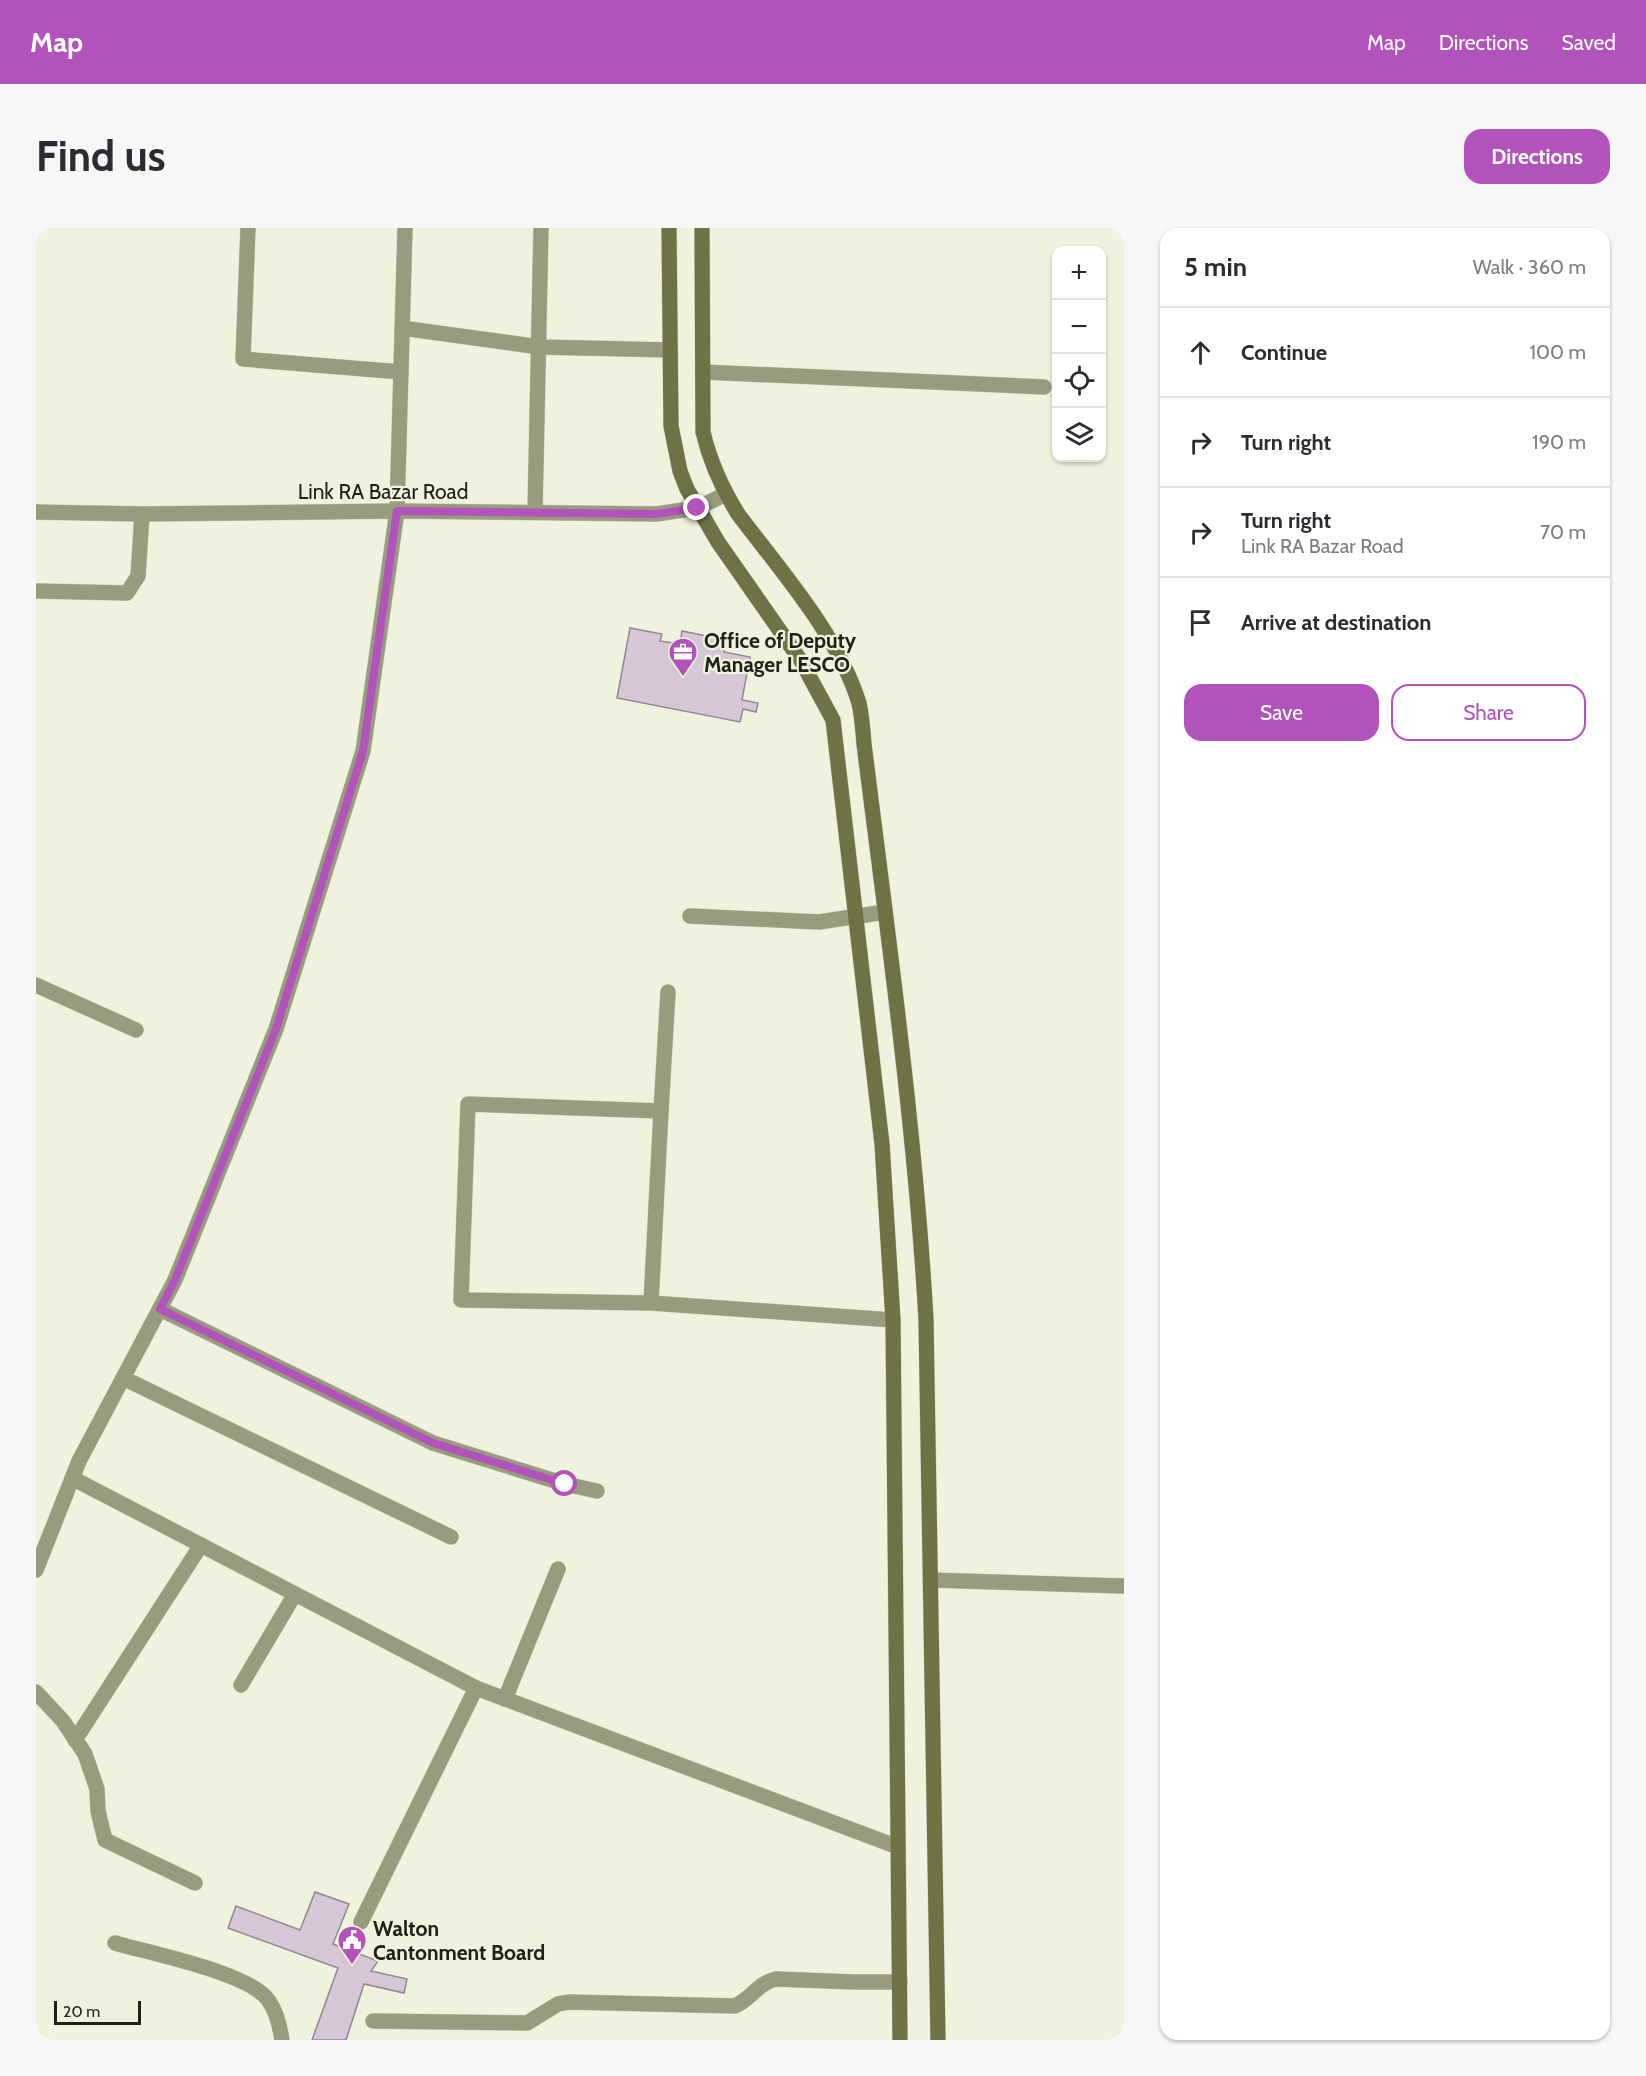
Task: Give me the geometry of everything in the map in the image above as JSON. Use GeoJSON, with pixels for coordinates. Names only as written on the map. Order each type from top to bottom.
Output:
{"type":"FeatureCollection","features":[{"type":"Feature","properties":{"kind":"street"},"geometry":{"type":"LineString","coordinates":[[249,228],[243,359],[401,372]]}},
{"type":"Feature","properties":{"kind":"street"},"geometry":{"type":"LineString","coordinates":[[36,1570],[79,1461],[175,1280],[276,1029],[363,751],[397,511],[405,228]]}},
{"type":"Feature","properties":{"kind":"street"},"geometry":{"type":"LineString","coordinates":[[536,512],[541,228]]}},
{"type":"Feature","properties":{"kind":"street"},"geometry":{"type":"LineString","coordinates":[[669,228],[672,426],[675,452],[687,489],[718,542],[801,661],[832,720],[882,1144],[893,1320],[900,2040]]}},
{"type":"Feature","properties":{"kind":"street"},"geometry":{"type":"LineString","coordinates":[[702,228],[703,432],[708,454],[738,514],[828,635],[842,662],[859,705],[912,1133],[926,1319],[938,2040]]}},
{"type":"Feature","properties":{"kind":"street"},"geometry":{"type":"LineString","coordinates":[[402,328],[540,347],[670,350]]}},
{"type":"Feature","properties":{"kind":"street"},"geometry":{"type":"LineString","coordinates":[[703,372],[1044,387]]}},
{"type":"Feature","properties":{"kind":"street","name":"Link RA Bazar Road"},"geometry":{"type":"LineString","coordinates":[[36,512],[142,514],[397,511],[656,514],[697,508],[726,494]]}},
{"type":"Feature","properties":{"kind":"street"},"geometry":{"type":"LineString","coordinates":[[36,591],[127,593],[138,576],[142,514]]}},
{"type":"Feature","properties":{"kind":"street"},"geometry":{"type":"LineString","coordinates":[[690,916],[819,922],[885,912]]}},
{"type":"Feature","properties":{"kind":"street"},"geometry":{"type":"LineString","coordinates":[[36,985],[136,1030]]}},
{"type":"Feature","properties":{"kind":"street"},"geometry":{"type":"LineString","coordinates":[[651,1303],[668,992]]}},
{"type":"Feature","properties":{"kind":"street"},"geometry":{"type":"LineString","coordinates":[[661,1111],[468,1104],[461,1300],[651,1303],[893,1320]]}},
{"type":"Feature","properties":{"kind":"street"},"geometry":{"type":"LineString","coordinates":[[160,1309],[433,1443],[565,1484],[597,1491]]}},
{"type":"Feature","properties":{"kind":"street"},"geometry":{"type":"LineString","coordinates":[[123,1378],[452,1537]]}},
{"type":"Feature","properties":{"kind":"street"},"geometry":{"type":"LineString","coordinates":[[72,1478],[476,1688],[898,1847]]}},
{"type":"Feature","properties":{"kind":"street"},"geometry":{"type":"LineString","coordinates":[[75,1740],[201,1545]]}},
{"type":"Feature","properties":{"kind":"street"},"geometry":{"type":"LineString","coordinates":[[505,1699],[558,1569]]}},
{"type":"Feature","properties":{"kind":"street"},"geometry":{"type":"LineString","coordinates":[[931,1580],[1124,1586]]}},
{"type":"Feature","properties":{"kind":"street"},"geometry":{"type":"LineString","coordinates":[[241,1684],[295,1594]]}},
{"type":"Feature","properties":{"kind":"street"},"geometry":{"type":"LineString","coordinates":[[361,1922],[476,1688]]}},
{"type":"Feature","properties":{"kind":"street"},"geometry":{"type":"LineString","coordinates":[[36,1692],[63,1721],[85,1754],[97,1789],[98,1811],[105,1840],[195,1884]]}},
{"type":"Feature","properties":{"kind":"street"},"geometry":{"type":"LineString","coordinates":[[115,1943],[218,1972],[250,1985],[268,1999],[279,2021],[282,2040]]}},
{"type":"Feature","properties":{"kind":"street"},"geometry":{"type":"LineString","coordinates":[[373,2021],[527,2023],[558,2004],[569,2002],[735,2006],[744,2003],[766,1981],[776,1979],[854,1983],[900,1982]]}},
{"type":"Feature","properties":{"kind":"street"},"geometry":{"type":"LineString","coordinates":[[509,2040],[510,2024]]}},
{"type":"Feature","properties":{"kind":"building","name":"Office of Deputy Manager LESCO"},"geometry":{"type":"Polygon","coordinates":[[[630,628],[662,634],[660,641],[680,644],[682,631],[726,640],[724,652],[750,657],[742,700],[758,703],[756,712],[743,709],[740,722],[617,698],[630,628]]]}},
{"type":"Feature","properties":{"kind":"building","name":"Walton Cantonment Board"},"geometry":{"type":"Polygon","coordinates":[[[315,1892],[349,1904],[333,1944],[378,1961],[371,1971],[407,1979],[404,1993],[364,1984],[346,2040],[312,2040],[338,1968],[228,1928],[236,1906],[300,1930],[315,1892]]]}},
{"type":"Feature","properties":{"kind":"place","name":"Office of Deputy Manager LESCO"},"geometry":{"type":"Point","coordinates":[683,678]}},
{"type":"Feature","properties":{"kind":"place","name":"Walton Cantonment Board"},"geometry":{"type":"Point","coordinates":[352,1966]}},
{"type":"Feature","properties":{"kind":"route"},"geometry":{"type":"LineString","coordinates":[[565,1484],[433,1443],[160,1309],[175,1280],[276,1029],[363,751],[397,511],[656,514],[697,508]]}}]}
